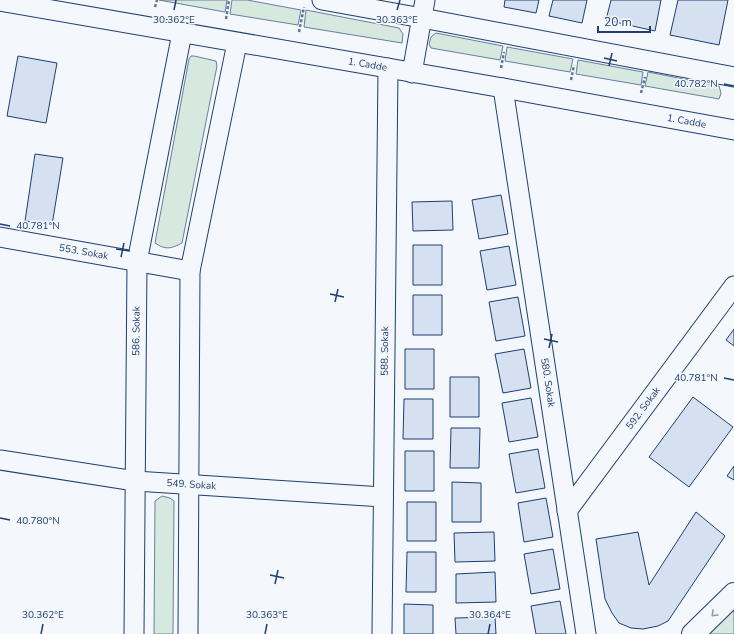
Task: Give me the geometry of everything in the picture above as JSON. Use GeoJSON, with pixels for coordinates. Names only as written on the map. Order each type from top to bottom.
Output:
{"type":"FeatureCollection","features":[{"type":"Feature","properties":{"kind":"main road"},"geometry":{"type":"LineString","coordinates":[[693,634],[734,594]]}},
{"type":"Feature","properties":{"kind":"street"},"geometry":{"type":"LineString","coordinates":[[322,0],[423,9],[734,77]]}},
{"type":"Feature","properties":{"kind":"street","name":"1. Cadde"},"geometry":{"type":"LineString","coordinates":[[0,1],[412,72],[734,130]]}},
{"type":"Feature","properties":{"kind":"street"},"geometry":{"type":"LineString","coordinates":[[412,72],[423,9]]}},
{"type":"Feature","properties":{"kind":"street","name":"586. Sokak"},"geometry":{"type":"LineString","coordinates":[[134,634],[137,262],[182,33]]}},
{"type":"Feature","properties":{"kind":"street"},"geometry":{"type":"LineString","coordinates":[[188,634],[190,271],[237,43]]}},
{"type":"Feature","properties":{"kind":"street","name":"588. Sokak"},"geometry":{"type":"LineString","coordinates":[[382,634],[388,68]]}},
{"type":"Feature","properties":{"kind":"street","name":"580. Sokak"},"geometry":{"type":"LineString","coordinates":[[503,88],[586,632]]}},
{"type":"Feature","properties":{"kind":"street","name":"553. Sokak"},"geometry":{"type":"LineString","coordinates":[[0,238],[190,271]]}},
{"type":"Feature","properties":{"kind":"street","name":"592. Sokak"},"geometry":{"type":"LineString","coordinates":[[567,511],[734,286]]}},
{"type":"Feature","properties":{"kind":"street","name":"549. Sokak"},"geometry":{"type":"LineString","coordinates":[[0,460],[135,481],[384,498]]}},
{"type":"Feature","properties":{"kind":"path"},"geometry":{"type":"LineString","coordinates":[[155,7],[157,0]]}},
{"type":"Feature","properties":{"kind":"path"},"geometry":{"type":"LineString","coordinates":[[226,20],[229,0]]}},
{"type":"Feature","properties":{"kind":"path"},"geometry":{"type":"LineString","coordinates":[[299,32],[304,7]]}},
{"type":"Feature","properties":{"kind":"path"},"geometry":{"type":"LineString","coordinates":[[501,68],[504,50]]}},
{"type":"Feature","properties":{"kind":"path"},"geometry":{"type":"LineString","coordinates":[[571,80],[575,65]]}},
{"type":"Feature","properties":{"kind":"path"},"geometry":{"type":"LineString","coordinates":[[641,92],[646,70]]}},
{"type":"Feature","properties":{"kind":"shaded area"},"geometry":{"type":"Polygon","coordinates":[[[159,0],[227,0],[225,12],[159,0]]]}},
{"type":"Feature","properties":{"kind":"shaded area"},"geometry":{"type":"Polygon","coordinates":[[[232,0],[247,0],[301,10],[298,25],[230,14],[232,0]]]}},
{"type":"Feature","properties":{"kind":"shaded area"},"geometry":{"type":"Polygon","coordinates":[[[306,10],[399,28],[403,34],[402,43],[304,27],[306,10]]]}},
{"type":"Feature","properties":{"kind":"shaded area"},"geometry":{"type":"Polygon","coordinates":[[[436,33],[503,46],[500,60],[431,48],[429,44],[431,37],[436,33]]]}},
{"type":"Feature","properties":{"kind":"shaded area"},"geometry":{"type":"Polygon","coordinates":[[[507,47],[573,59],[570,72],[505,61],[507,47]]]}},
{"type":"Feature","properties":{"kind":"shaded area"},"geometry":{"type":"Polygon","coordinates":[[[191,56],[216,61],[217,66],[182,243],[175,247],[165,248],[155,243],[189,59],[191,56]]]}},
{"type":"Feature","properties":{"kind":"shaded area"},"geometry":{"type":"Polygon","coordinates":[[[578,60],[643,72],[641,85],[576,74],[578,60]]]}},
{"type":"Feature","properties":{"kind":"shaded area"},"geometry":{"type":"Polygon","coordinates":[[[648,72],[719,86],[721,93],[719,99],[645,86],[648,72]]]}},
{"type":"Feature","properties":{"kind":"shaded area"},"geometry":{"type":"Polygon","coordinates":[[[162,496],[170,498],[174,501],[173,634],[154,634],[155,501],[162,496]]]}},
{"type":"Feature","properties":{"kind":"shaded area"},"geometry":{"type":"Polygon","coordinates":[[[734,602],[734,634],[703,634],[734,602]]]}},
{"type":"Feature","properties":{"kind":"building"},"geometry":{"type":"Polygon","coordinates":[[[505,0],[539,0],[536,13],[504,7],[505,0]]]}},
{"type":"Feature","properties":{"kind":"building"},"geometry":{"type":"Polygon","coordinates":[[[553,0],[587,0],[582,23],[549,16],[553,0]]]}},
{"type":"Feature","properties":{"kind":"building"},"geometry":{"type":"Polygon","coordinates":[[[611,0],[661,0],[655,31],[606,20],[611,0]]]}},
{"type":"Feature","properties":{"kind":"building"},"geometry":{"type":"Polygon","coordinates":[[[678,0],[728,0],[719,45],[670,35],[678,0]]]}},
{"type":"Feature","properties":{"kind":"building"},"geometry":{"type":"Polygon","coordinates":[[[18,56],[57,63],[46,123],[7,116],[18,56]]]}},
{"type":"Feature","properties":{"kind":"building"},"geometry":{"type":"Polygon","coordinates":[[[35,154],[63,158],[52,225],[25,221],[35,154]]]}},
{"type":"Feature","properties":{"kind":"building"},"geometry":{"type":"Polygon","coordinates":[[[501,195],[508,234],[479,239],[472,200],[501,195]]]}},
{"type":"Feature","properties":{"kind":"building"},"geometry":{"type":"Polygon","coordinates":[[[452,201],[453,230],[413,231],[412,202],[452,201]]]}},
{"type":"Feature","properties":{"kind":"building"},"geometry":{"type":"Polygon","coordinates":[[[413,245],[442,245],[442,285],[413,285],[413,245]]]}},
{"type":"Feature","properties":{"kind":"building"},"geometry":{"type":"Polygon","coordinates":[[[509,246],[516,285],[487,290],[480,251],[509,246]]]}},
{"type":"Feature","properties":{"kind":"building"},"geometry":{"type":"Polygon","coordinates":[[[413,295],[442,295],[442,335],[413,335],[413,295]]]}},
{"type":"Feature","properties":{"kind":"building"},"geometry":{"type":"Polygon","coordinates":[[[518,297],[525,336],[496,341],[489,302],[518,297]]]}},
{"type":"Feature","properties":{"kind":"building"},"geometry":{"type":"Polygon","coordinates":[[[734,329],[734,346],[726,340],[734,329]]]}},
{"type":"Feature","properties":{"kind":"building"},"geometry":{"type":"Polygon","coordinates":[[[405,349],[434,349],[434,389],[405,389],[405,349]]]}},
{"type":"Feature","properties":{"kind":"building"},"geometry":{"type":"Polygon","coordinates":[[[524,349],[531,388],[503,393],[495,354],[524,349]]]}},
{"type":"Feature","properties":{"kind":"building"},"geometry":{"type":"Polygon","coordinates":[[[450,377],[479,377],[479,417],[450,417],[450,377]]]}},
{"type":"Feature","properties":{"kind":"building"},"geometry":{"type":"Polygon","coordinates":[[[693,397],[733,427],[689,487],[649,457],[693,397]]]}},
{"type":"Feature","properties":{"kind":"building"},"geometry":{"type":"Polygon","coordinates":[[[531,398],[538,437],[509,442],[502,403],[531,398]]]}},
{"type":"Feature","properties":{"kind":"building"},"geometry":{"type":"Polygon","coordinates":[[[404,399],[433,399],[433,439],[403,439],[404,399]]]}},
{"type":"Feature","properties":{"kind":"building"},"geometry":{"type":"Polygon","coordinates":[[[451,428],[480,428],[479,468],[450,468],[451,428]]]}},
{"type":"Feature","properties":{"kind":"building"},"geometry":{"type":"Polygon","coordinates":[[[538,449],[545,488],[516,493],[509,454],[538,449]]]}},
{"type":"Feature","properties":{"kind":"building"},"geometry":{"type":"Polygon","coordinates":[[[405,451],[434,451],[434,491],[405,491],[405,451]]]}},
{"type":"Feature","properties":{"kind":"building"},"geometry":{"type":"Polygon","coordinates":[[[734,466],[734,480],[727,476],[734,466]]]}},
{"type":"Feature","properties":{"kind":"building"},"geometry":{"type":"Polygon","coordinates":[[[452,482],[481,483],[481,522],[452,522],[452,482]]]}},
{"type":"Feature","properties":{"kind":"building"},"geometry":{"type":"Polygon","coordinates":[[[546,498],[553,537],[524,542],[518,503],[546,498]]]}},
{"type":"Feature","properties":{"kind":"building"},"geometry":{"type":"Polygon","coordinates":[[[407,502],[436,502],[436,541],[407,541],[407,502]]]}},
{"type":"Feature","properties":{"kind":"building"},"geometry":{"type":"Polygon","coordinates":[[[696,512],[725,536],[668,621],[658,626],[643,629],[631,628],[619,623],[605,599],[596,539],[638,532],[649,585],[696,512]]]}},
{"type":"Feature","properties":{"kind":"building"},"geometry":{"type":"Polygon","coordinates":[[[494,532],[495,561],[455,562],[454,533],[494,532]]]}},
{"type":"Feature","properties":{"kind":"building"},"geometry":{"type":"Polygon","coordinates":[[[553,549],[560,589],[531,594],[524,554],[553,549]]]}},
{"type":"Feature","properties":{"kind":"building"},"geometry":{"type":"Polygon","coordinates":[[[407,552],[436,552],[436,592],[406,592],[407,552]]]}},
{"type":"Feature","properties":{"kind":"building"},"geometry":{"type":"Polygon","coordinates":[[[495,572],[496,602],[456,603],[456,574],[495,572]]]}},
{"type":"Feature","properties":{"kind":"building"},"geometry":{"type":"Polygon","coordinates":[[[560,601],[566,634],[536,634],[531,606],[560,601]]]}},
{"type":"Feature","properties":{"kind":"building"},"geometry":{"type":"Polygon","coordinates":[[[404,604],[433,605],[433,634],[404,634],[404,604]]]}},
{"type":"Feature","properties":{"kind":"building"},"geometry":{"type":"Polygon","coordinates":[[[495,617],[496,634],[456,634],[455,618],[495,617]]]}}]}
